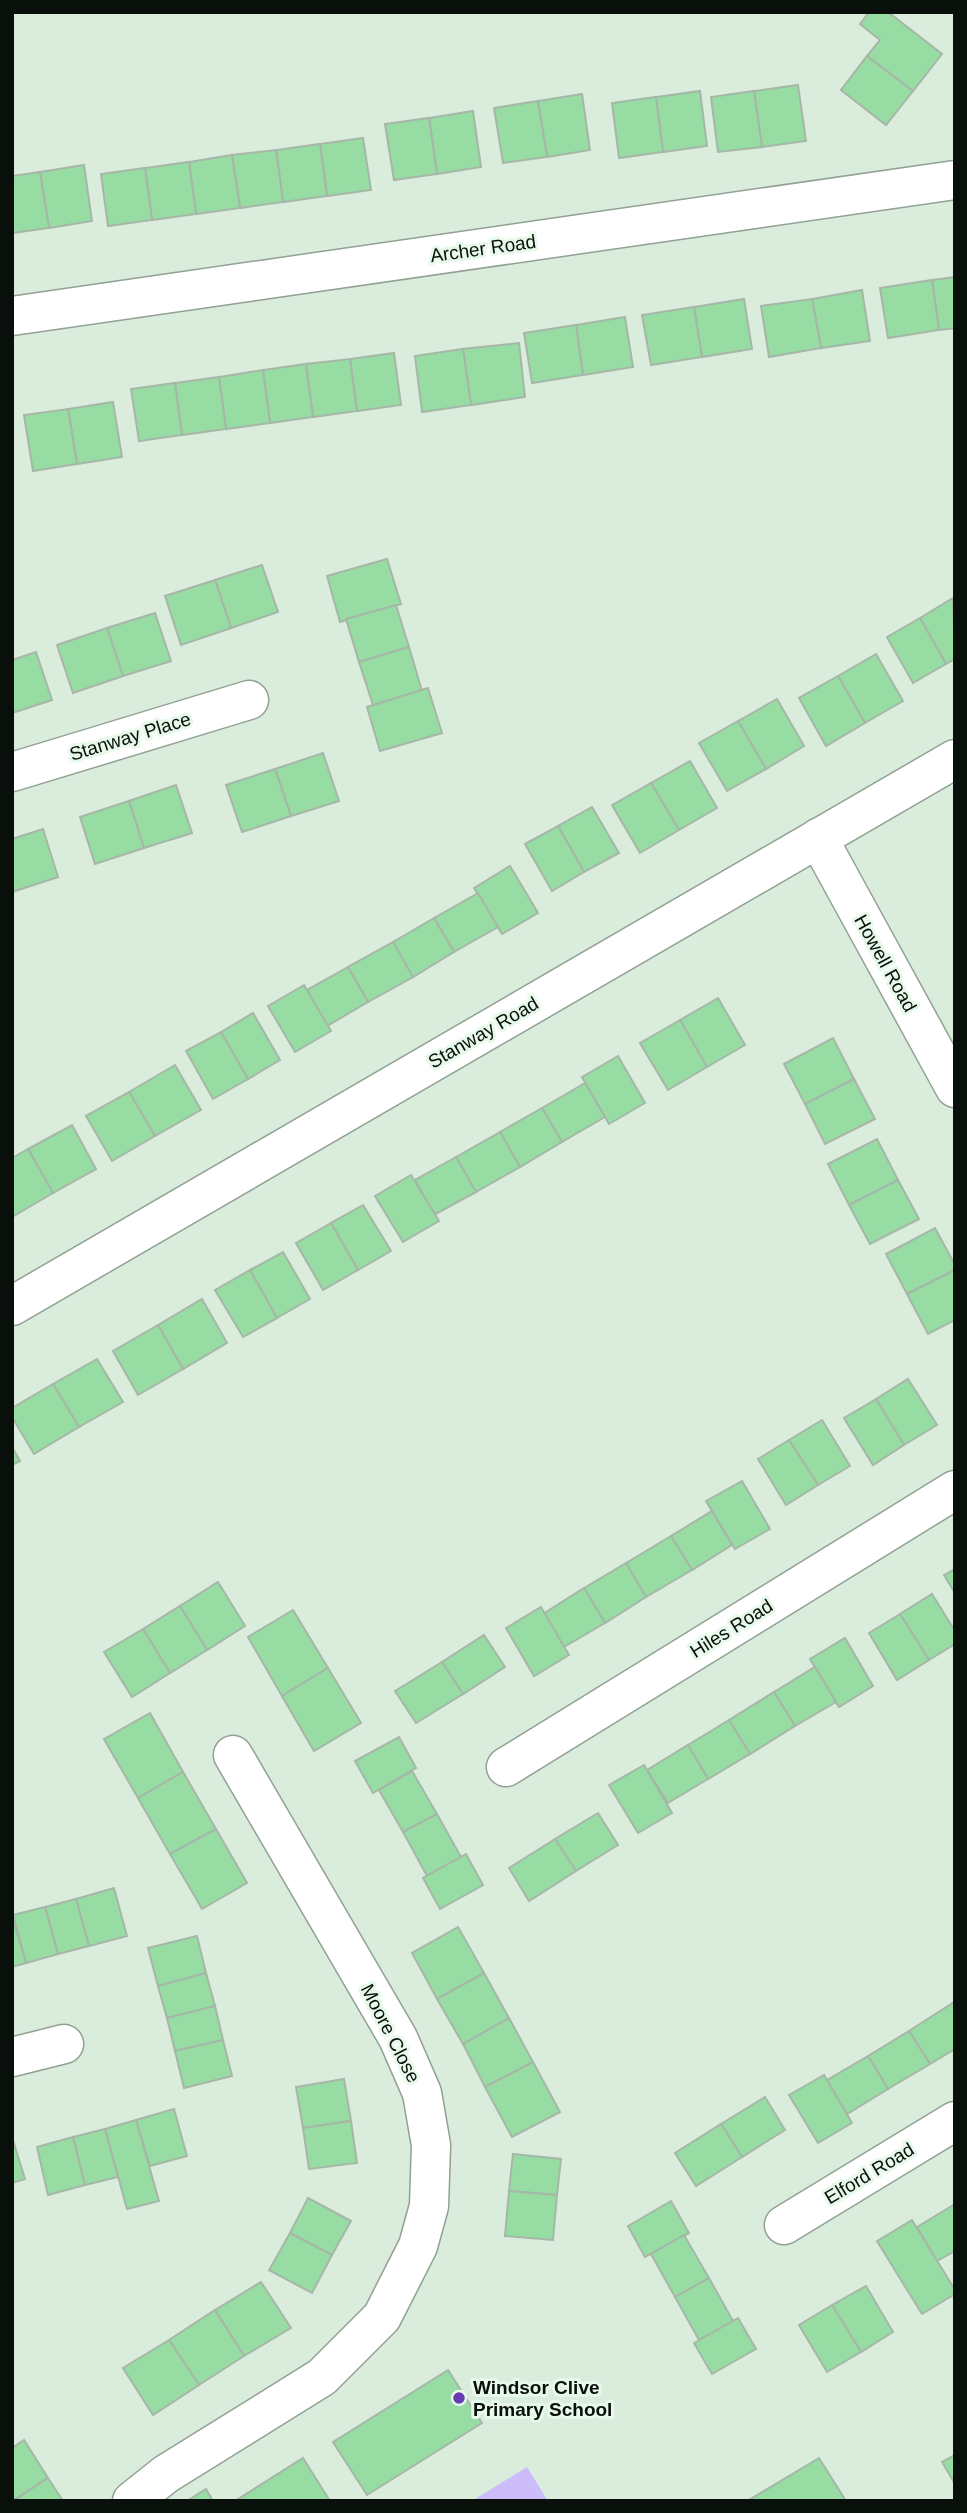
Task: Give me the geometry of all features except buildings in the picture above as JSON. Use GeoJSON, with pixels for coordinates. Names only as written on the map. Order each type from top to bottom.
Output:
{"type":"FeatureCollection","features":[{"type":"Feature","properties":{"kind":"street","name":"Archer Road"},"geometry":{"type":"LineString","coordinates":[[12,316],[955,180]]}},
{"type":"Feature","properties":{"kind":"street","name":"Stanway Place"},"geometry":{"type":"LineString","coordinates":[[12,772],[249,700]]}},
{"type":"Feature","properties":{"kind":"street","name":"Stanway Road"},"geometry":{"type":"LineString","coordinates":[[12,1306],[955,759]]}},
{"type":"Feature","properties":{"kind":"street","name":"Howell Road"},"geometry":{"type":"LineString","coordinates":[[818,838],[955,1088]]}},
{"type":"Feature","properties":{"kind":"street","name":"Hiles Road"},"geometry":{"type":"LineString","coordinates":[[506,1767],[955,1490]]}},
{"type":"Feature","properties":{"kind":"street","name":"Moore Close"},"geometry":{"type":"LineString","coordinates":[[132,2501],[166,2474],[321,2377],[348,2351],[382,2317],[418,2246],[429,2206],[431,2145],[422,2093],[398,2038],[233,1755]]}},
{"type":"Feature","properties":{"kind":"street"},"geometry":{"type":"LineString","coordinates":[[12,2057],[64,2044]]}},
{"type":"Feature","properties":{"kind":"street","name":"Elford Road"},"geometry":{"type":"LineString","coordinates":[[784,2225],[955,2121]]}},
{"type":"Feature","properties":{"kind":"shaded area"},"geometry":{"type":"Polygon","coordinates":[[[527,2467],[548,2501],[472,2501],[527,2467]]]}},
{"type":"Feature","properties":{"kind":"place","name":"Windsor Clive Primary School"},"geometry":{"type":"Point","coordinates":[459,2398]}}]}
